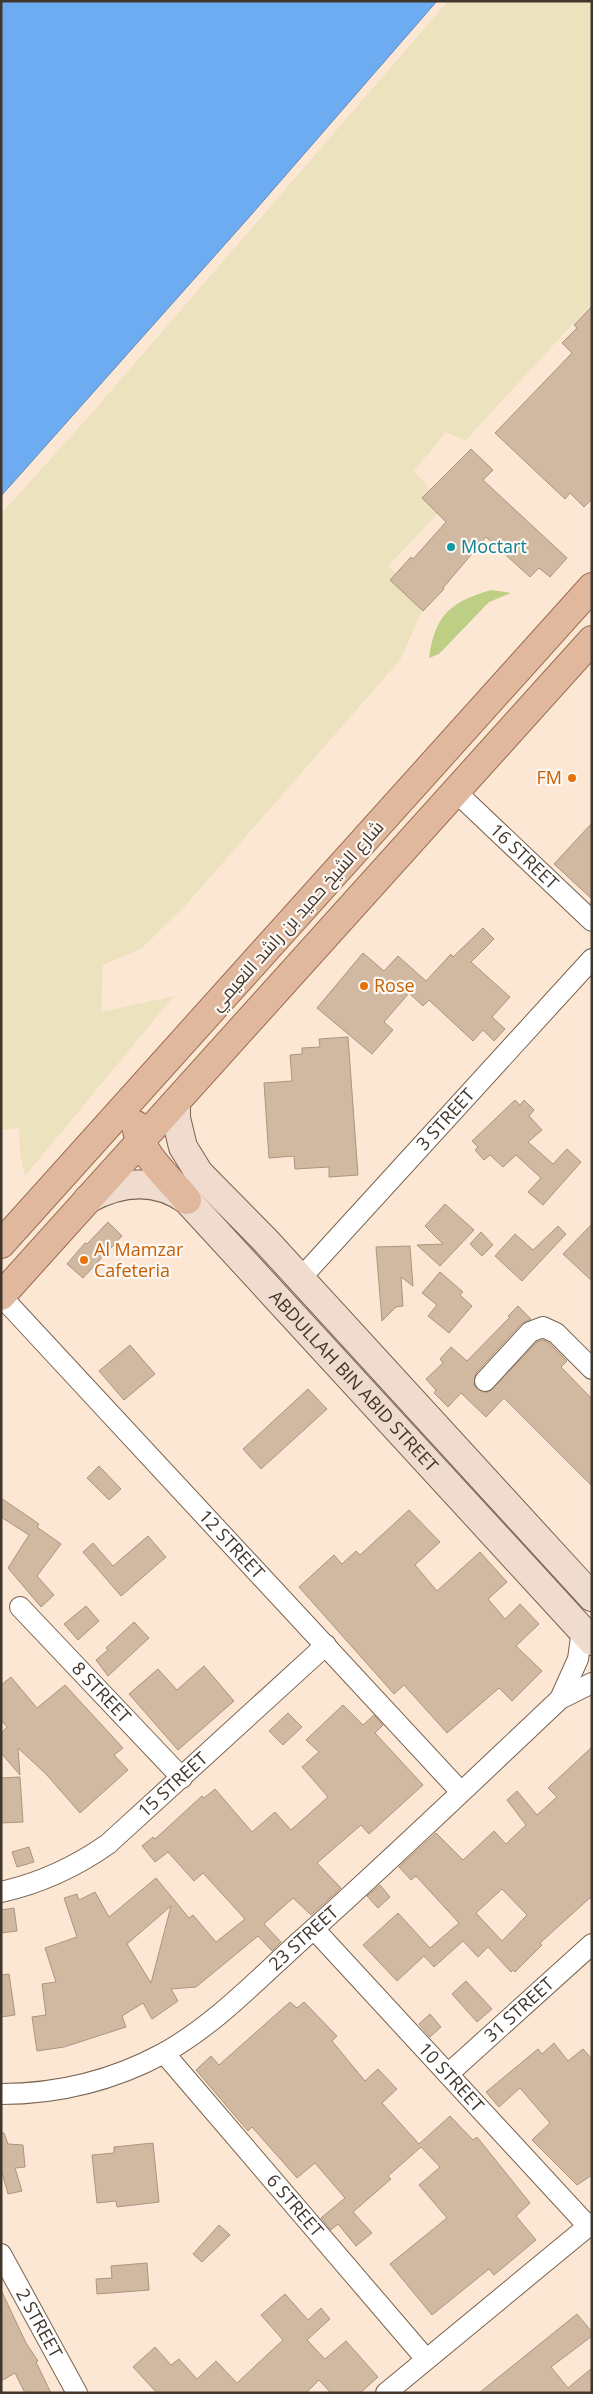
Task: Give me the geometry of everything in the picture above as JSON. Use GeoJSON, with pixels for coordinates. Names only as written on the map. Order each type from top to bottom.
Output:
{"type":"FeatureCollection","features":[{"type":"Feature","properties":{"kind":"main road","name":"شارع الشيخ حميد بن راشد النعيمي"},"geometry":{"type":"LineString","coordinates":[[1,1244],[592,587]]}},
{"type":"Feature","properties":{"kind":"main road","name":"شارع الشيخ حميد بن راشد النعيمي"},"geometry":{"type":"LineString","coordinates":[[1,1296],[592,640]]}},
{"type":"Feature","properties":{"kind":"main road"},"geometry":{"type":"LineString","coordinates":[[164,1063],[137,1114],[136,1123],[140,1141],[187,1200]]}},
{"type":"Feature","properties":{"kind":"main road","name":"ABDULLAH BIN ABID STREET"},"geometry":{"type":"LineString","coordinates":[[176,1102],[178,1133],[190,1161],[265,1240],[592,1597]]}},
{"type":"Feature","properties":{"kind":"main road","name":"ABDULLAH BIN ABID STREET"},"geometry":{"type":"LineString","coordinates":[[88,1199],[104,1190],[139,1184],[174,1191],[187,1200],[240,1260],[587,1635]]}},
{"type":"Feature","properties":{"kind":"main road"},"geometry":{"type":"LineString","coordinates":[[240,1260],[238,1253],[244,1240],[258,1237],[265,1240]]}},
{"type":"Feature","properties":{"kind":"main road"},"geometry":{"type":"LineString","coordinates":[[539,1584],[537,1572],[540,1567],[550,1560],[561,1563]]}},
{"type":"Feature","properties":{"kind":"street","name":"16 STREET"},"geometry":{"type":"LineString","coordinates":[[456,792],[592,921]]}},
{"type":"Feature","properties":{"kind":"street","name":"3 STREET"},"geometry":{"type":"LineString","coordinates":[[300,1279],[592,959]]}},
{"type":"Feature","properties":{"kind":"street","name":"12 STREET"},"geometry":{"type":"LineString","coordinates":[[1,1296],[462,1792]]}},
{"type":"Feature","properties":{"kind":"street"},"geometry":{"type":"LineString","coordinates":[[485,1381],[530,1332],[543,1327],[556,1333],[592,1369]]}},
{"type":"Feature","properties":{"kind":"street","name":"8 STREET"},"geometry":{"type":"LineString","coordinates":[[20,1607],[182,1778]]}},
{"type":"Feature","properties":{"kind":"street","name":"23 STREET"},"geometry":{"type":"LineString","coordinates":[[560,1699],[587,1635]]}},
{"type":"Feature","properties":{"kind":"street","name":"15 STREET"},"geometry":{"type":"LineString","coordinates":[[1,1892],[30,1885],[58,1875],[84,1861],[108,1844],[326,1645]]}},
{"type":"Feature","properties":{"kind":"street","name":"23 STREET"},"geometry":{"type":"LineString","coordinates":[[1,2094],[58,2090],[95,2082],[130,2069],[164,2053],[214,2018],[314,1929],[560,1699],[592,1683]]}},
{"type":"Feature","properties":{"kind":"street","name":"10 STREET"},"geometry":{"type":"LineString","coordinates":[[314,1929],[590,2225]]}},
{"type":"Feature","properties":{"kind":"street","name":"31 STREET"},"geometry":{"type":"LineString","coordinates":[[448,2074],[592,1944]]}},
{"type":"Feature","properties":{"kind":"street","name":"6 STREET"},"geometry":{"type":"LineString","coordinates":[[164,2053],[426,2359]]}},
{"type":"Feature","properties":{"kind":"street"},"geometry":{"type":"LineString","coordinates":[[386,2393],[590,2225]]}},
{"type":"Feature","properties":{"kind":"street","name":"2 STREET"},"geometry":{"type":"LineString","coordinates":[[1,2254],[77,2393]]}},
{"type":"Feature","properties":{"kind":"green space"},"geometry":{"type":"Polygon","coordinates":[[[491,590],[511,593],[489,602],[439,654],[429,658],[436,630],[447,612],[465,600],[491,590]]]}},
{"type":"Feature","properties":{"kind":"sand"},"geometry":{"type":"Polygon","coordinates":[[[448,1],[592,1],[592,303],[465,441],[446,432],[414,471],[435,495],[441,510],[388,566],[426,602],[400,660],[186,905],[141,949],[103,965],[101,1012],[174,996],[25,1176],[20,1154],[19,1128],[1,1130],[1,514],[91,414],[448,1]]]}},
{"type":"Feature","properties":{"kind":"water"},"geometry":{"type":"Polygon","coordinates":[[[1,1],[437,1],[251,215],[1,496],[1,1]]]}},
{"type":"Feature","properties":{"kind":"building"},"geometry":{"type":"Polygon","coordinates":[[[592,306],[592,499],[584,507],[570,493],[565,499],[495,433],[572,353],[562,343],[577,328],[574,325],[592,306]]]}},
{"type":"Feature","properties":{"kind":"building"},"geometry":{"type":"Polygon","coordinates":[[[471,449],[493,470],[483,480],[567,558],[550,577],[539,568],[530,577],[486,537],[444,589],[423,611],[390,580],[411,557],[413,559],[446,522],[422,498],[471,449]]]}},
{"type":"Feature","properties":{"kind":"building"},"geometry":{"type":"Polygon","coordinates":[[[592,823],[592,899],[554,864],[592,823]]]}},
{"type":"Feature","properties":{"kind":"building"},"geometry":{"type":"Polygon","coordinates":[[[483,928],[494,939],[471,962],[510,997],[492,1017],[505,1029],[494,1041],[483,1030],[473,1041],[429,1000],[423,1006],[409,993],[384,1022],[393,1030],[372,1054],[317,1008],[363,953],[384,971],[398,956],[426,981],[451,954],[453,957],[483,928]]]}},
{"type":"Feature","properties":{"kind":"building"},"geometry":{"type":"Polygon","coordinates":[[[348,1037],[358,1175],[329,1177],[329,1167],[295,1169],[294,1156],[269,1158],[264,1083],[292,1081],[290,1055],[302,1054],[302,1048],[320,1047],[319,1039],[348,1037]]]}},
{"type":"Feature","properties":{"kind":"building"},"geometry":{"type":"Polygon","coordinates":[[[515,1100],[520,1105],[524,1100],[534,1110],[529,1116],[542,1130],[528,1142],[553,1164],[567,1149],[581,1162],[543,1205],[528,1192],[541,1178],[516,1155],[503,1167],[490,1155],[484,1160],[475,1150],[478,1147],[472,1141],[515,1100]]]}},
{"type":"Feature","properties":{"kind":"building"},"geometry":{"type":"Polygon","coordinates":[[[445,1204],[474,1230],[440,1266],[417,1245],[443,1244],[425,1226],[445,1204]]]}},
{"type":"Feature","properties":{"kind":"building"},"geometry":{"type":"Polygon","coordinates":[[[108,1222],[122,1236],[83,1278],[67,1264],[85,1243],[87,1244],[108,1222]]]}},
{"type":"Feature","properties":{"kind":"building"},"geometry":{"type":"Polygon","coordinates":[[[592,1224],[592,1281],[563,1254],[592,1224]]]}},
{"type":"Feature","properties":{"kind":"building"},"geometry":{"type":"Polygon","coordinates":[[[558,1226],[566,1234],[522,1281],[495,1256],[515,1234],[533,1250],[558,1226]]]}},
{"type":"Feature","properties":{"kind":"building"},"geometry":{"type":"Polygon","coordinates":[[[481,1232],[493,1245],[482,1256],[470,1244],[481,1232]]]}},
{"type":"Feature","properties":{"kind":"building"},"geometry":{"type":"Polygon","coordinates":[[[410,1246],[413,1286],[401,1277],[403,1306],[396,1307],[382,1321],[376,1247],[410,1246]]]}},
{"type":"Feature","properties":{"kind":"building"},"geometry":{"type":"Polygon","coordinates":[[[440,1272],[463,1292],[460,1295],[472,1306],[449,1333],[428,1316],[437,1305],[422,1293],[440,1272]]]}},
{"type":"Feature","properties":{"kind":"building"},"geometry":{"type":"Polygon","coordinates":[[[518,1306],[531,1319],[521,1324],[476,1373],[474,1385],[482,1392],[489,1392],[537,1342],[543,1340],[549,1343],[567,1361],[561,1367],[592,1399],[592,1486],[504,1398],[486,1417],[461,1393],[448,1407],[434,1393],[436,1390],[426,1379],[443,1363],[440,1359],[451,1347],[467,1361],[510,1317],[508,1316],[518,1306]]]}},
{"type":"Feature","properties":{"kind":"building"},"geometry":{"type":"Polygon","coordinates":[[[130,1345],[155,1374],[124,1400],[99,1371],[130,1345]]]}},
{"type":"Feature","properties":{"kind":"building"},"geometry":{"type":"Polygon","coordinates":[[[308,1389],[327,1409],[261,1469],[243,1449],[308,1389]]]}},
{"type":"Feature","properties":{"kind":"building"},"geometry":{"type":"Polygon","coordinates":[[[99,1466],[121,1489],[109,1500],[87,1478],[99,1466]]]}},
{"type":"Feature","properties":{"kind":"building"},"geometry":{"type":"Polygon","coordinates":[[[1,1498],[39,1524],[37,1527],[61,1544],[37,1576],[54,1595],[41,1607],[8,1568],[29,1535],[1,1517],[1,1498]]]}},
{"type":"Feature","properties":{"kind":"building"},"geometry":{"type":"Polygon","coordinates":[[[409,1510],[440,1542],[415,1565],[437,1591],[480,1552],[507,1582],[488,1599],[505,1619],[520,1604],[539,1624],[516,1646],[542,1671],[512,1701],[499,1688],[447,1733],[404,1685],[394,1694],[299,1587],[334,1555],[342,1564],[356,1551],[360,1555],[409,1510]]]}},
{"type":"Feature","properties":{"kind":"building"},"geometry":{"type":"Polygon","coordinates":[[[148,1536],[166,1557],[121,1596],[83,1552],[93,1543],[113,1566],[148,1536]]]}},
{"type":"Feature","properties":{"kind":"building"},"geometry":{"type":"Polygon","coordinates":[[[86,1606],[99,1621],[78,1640],[64,1624],[86,1606]]]}},
{"type":"Feature","properties":{"kind":"building"},"geometry":{"type":"Polygon","coordinates":[[[134,1622],[149,1638],[108,1676],[96,1660],[134,1622]]]}},
{"type":"Feature","properties":{"kind":"building"},"geometry":{"type":"Polygon","coordinates":[[[204,1666],[234,1701],[178,1750],[129,1694],[158,1669],[177,1690],[204,1666]]]}},
{"type":"Feature","properties":{"kind":"building"},"geometry":{"type":"Polygon","coordinates":[[[11,1677],[37,1708],[65,1685],[123,1748],[114,1755],[128,1770],[80,1813],[46,1774],[18,1748],[20,1775],[1,1753],[1,1733],[7,1727],[1,1720],[1,1685],[11,1677]]]}},
{"type":"Feature","properties":{"kind":"building"},"geometry":{"type":"Polygon","coordinates":[[[343,1705],[363,1725],[374,1715],[383,1725],[375,1733],[423,1785],[369,1834],[361,1825],[317,1863],[341,1888],[311,1915],[293,1898],[264,1924],[281,1942],[272,1951],[258,1936],[196,1987],[171,1989],[178,2001],[152,2019],[143,2003],[122,2016],[126,2027],[64,2047],[37,2051],[32,2017],[46,2015],[42,1984],[56,1982],[45,1948],[77,1937],[64,1898],[77,1894],[79,1900],[95,1892],[109,1917],[156,1878],[189,1918],[193,1915],[216,1942],[245,1919],[203,1873],[194,1881],[168,1852],[155,1862],[142,1846],[153,1837],[155,1839],[202,1796],[204,1798],[215,1789],[252,1832],[275,1812],[291,1830],[328,1797],[302,1767],[319,1752],[306,1740],[343,1705]],[[171,1906],[127,1944],[151,1983],[171,1906]]]}},
{"type":"Feature","properties":{"kind":"building"},"geometry":{"type":"Polygon","coordinates":[[[288,1713],[302,1727],[283,1745],[269,1731],[288,1713]]]}},
{"type":"Feature","properties":{"kind":"building"},"geometry":{"type":"Polygon","coordinates":[[[592,1747],[592,1896],[540,1943],[542,1945],[515,1972],[513,1970],[511,1972],[488,1947],[478,1957],[463,1941],[434,1967],[424,1956],[397,1981],[363,1945],[398,1913],[430,1948],[459,1923],[416,1876],[411,1880],[399,1867],[436,1833],[463,1860],[494,1831],[506,1844],[526,1825],[507,1800],[517,1791],[537,1815],[557,1797],[548,1788],[592,1747]],[[502,1889],[476,1913],[502,1941],[527,1915],[502,1889]]]}},
{"type":"Feature","properties":{"kind":"building"},"geometry":{"type":"Polygon","coordinates":[[[20,1777],[23,1822],[1,1823],[1,1778],[20,1777]]]}},
{"type":"Feature","properties":{"kind":"building"},"geometry":{"type":"Polygon","coordinates":[[[29,1847],[34,1862],[17,1867],[12,1852],[29,1847]]]}},
{"type":"Feature","properties":{"kind":"building"},"geometry":{"type":"Polygon","coordinates":[[[380,1885],[390,1897],[378,1908],[367,1896],[380,1885]]]}},
{"type":"Feature","properties":{"kind":"building"},"geometry":{"type":"Polygon","coordinates":[[[14,1908],[17,1931],[1,1933],[1,1910],[14,1908]]]}},
{"type":"Feature","properties":{"kind":"building"},"geometry":{"type":"Polygon","coordinates":[[[9,1974],[15,2015],[1,2017],[1,1975],[9,1974]]]}},
{"type":"Feature","properties":{"kind":"building"},"geometry":{"type":"Polygon","coordinates":[[[466,1981],[492,2009],[477,2022],[452,1994],[466,1981]]]}},
{"type":"Feature","properties":{"kind":"building"},"geometry":{"type":"Polygon","coordinates":[[[290,2002],[297,2008],[304,2002],[337,2036],[332,2041],[365,2081],[378,2069],[397,2089],[382,2103],[419,2144],[450,2116],[473,2140],[477,2137],[530,2203],[516,2216],[536,2240],[494,2275],[489,2269],[432,2315],[390,2264],[447,2218],[419,2185],[440,2167],[421,2147],[388,2176],[391,2179],[353,2212],[372,2233],[356,2246],[338,2224],[331,2230],[321,2218],[345,2198],[315,2163],[297,2178],[252,2127],[248,2131],[196,2070],[211,2056],[219,2065],[290,2002]]]}},
{"type":"Feature","properties":{"kind":"building"},"geometry":{"type":"Polygon","coordinates":[[[430,2014],[441,2027],[430,2037],[419,2024],[430,2014]]]}},
{"type":"Feature","properties":{"kind":"building"},"geometry":{"type":"Polygon","coordinates":[[[554,2043],[568,2061],[583,2049],[592,2059],[592,2175],[577,2185],[532,2140],[550,2123],[520,2088],[499,2107],[486,2092],[538,2049],[542,2054],[554,2043]]]}},
{"type":"Feature","properties":{"kind":"building"},"geometry":{"type":"Polygon","coordinates":[[[1,2133],[4,2133],[8,2144],[23,2145],[25,2167],[15,2168],[22,2191],[8,2194],[1,2169],[1,2133]]]}},
{"type":"Feature","properties":{"kind":"building"},"geometry":{"type":"Polygon","coordinates":[[[153,2143],[159,2202],[117,2207],[116,2201],[97,2203],[92,2155],[114,2153],[114,2147],[153,2143]]]}},
{"type":"Feature","properties":{"kind":"building"},"geometry":{"type":"Polygon","coordinates":[[[219,2225],[230,2235],[202,2262],[193,2254],[219,2225]]]}},
{"type":"Feature","properties":{"kind":"building"},"geometry":{"type":"Polygon","coordinates":[[[147,2263],[149,2290],[97,2294],[96,2279],[112,2278],[111,2266],[147,2263]]]}},
{"type":"Feature","properties":{"kind":"building"},"geometry":{"type":"Polygon","coordinates":[[[1,2290],[26,2343],[38,2361],[36,2362],[51,2393],[25,2393],[15,2373],[1,2381],[1,2290]]]}},
{"type":"Feature","properties":{"kind":"building"},"geometry":{"type":"Polygon","coordinates":[[[285,2294],[308,2320],[321,2308],[330,2319],[307,2340],[325,2359],[346,2341],[378,2377],[360,2393],[331,2393],[319,2380],[306,2393],[157,2393],[133,2367],[155,2347],[171,2365],[179,2359],[197,2379],[216,2361],[237,2383],[283,2340],[261,2315],[285,2294]]]}},
{"type":"Feature","properties":{"kind":"building"},"geometry":{"type":"Polygon","coordinates":[[[577,2314],[592,2332],[592,2336],[551,2367],[568,2388],[592,2368],[592,2393],[479,2393],[577,2314]]]}},
{"type":"Feature","properties":{"kind":"place","name":"Moctart"},"geometry":{"type":"Point","coordinates":[451,547]}},
{"type":"Feature","properties":{"kind":"place","name":"FM"},"geometry":{"type":"Point","coordinates":[572,778]}},
{"type":"Feature","properties":{"kind":"place","name":"Rose"},"geometry":{"type":"Point","coordinates":[364,986]}},
{"type":"Feature","properties":{"kind":"place","name":"Al Mamzar Cafeteria"},"geometry":{"type":"Point","coordinates":[84,1260]}}]}
